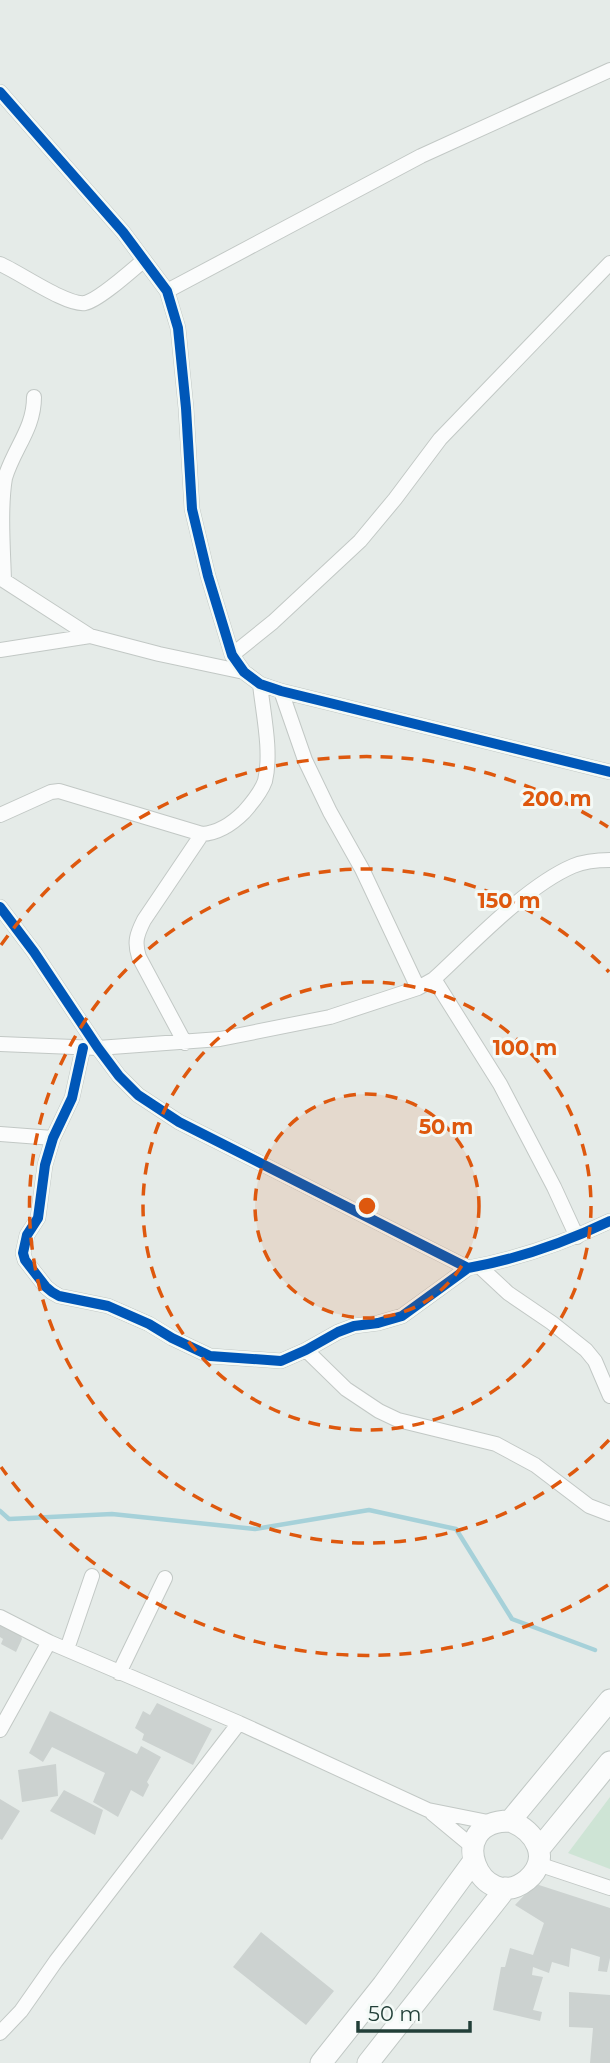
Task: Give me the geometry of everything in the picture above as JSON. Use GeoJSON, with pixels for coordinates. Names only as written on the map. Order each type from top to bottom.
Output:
{"type":"FeatureCollection","features":[{"type":"Feature","properties":{"kind":"main road"},"geometry":{"type":"LineString","coordinates":[[321,2063],[383,1985],[473,1854],[477,1837],[484,1829],[502,1822],[610,1700]]}},
{"type":"Feature","properties":{"kind":"main road"},"geometry":{"type":"LineString","coordinates":[[473,1854],[480,1875],[485,1880],[506,1888],[526,1881],[533,1873],[538,1856],[610,1762]]}},
{"type":"Feature","properties":{"kind":"main road"},"geometry":{"type":"LineString","coordinates":[[502,1822],[524,1826],[534,1836],[538,1856]]}},
{"type":"Feature","properties":{"kind":"main road"},"geometry":{"type":"LineString","coordinates":[[368,2063],[506,1888]]}},
{"type":"Feature","properties":{"kind":"street"},"geometry":{"type":"LineString","coordinates":[[167,291],[421,156],[610,70]]}},
{"type":"Feature","properties":{"kind":"street"},"geometry":{"type":"LineString","coordinates":[[0,92],[123,232],[167,291],[178,328],[192,509],[208,576],[232,655],[244,672],[260,684],[281,691],[610,772]]}},
{"type":"Feature","properties":{"kind":"street"},"geometry":{"type":"LineString","coordinates":[[0,264],[67,300],[84,303],[97,297],[143,261]]}},
{"type":"Feature","properties":{"kind":"street"},"geometry":{"type":"LineString","coordinates":[[232,655],[360,541],[440,439],[607,271]]}},
{"type":"Feature","properties":{"kind":"street"},"geometry":{"type":"LineString","coordinates":[[34,397],[32,421],[10,464],[1,496],[2,579],[90,636],[244,672]]}},
{"type":"Feature","properties":{"kind":"street"},"geometry":{"type":"LineString","coordinates":[[0,650],[90,636]]}},
{"type":"Feature","properties":{"kind":"street"},"geometry":{"type":"LineString","coordinates":[[0,815],[59,791],[202,834],[211,833],[234,822],[254,801],[264,782],[268,759],[260,684]]}},
{"type":"Feature","properties":{"kind":"street"},"geometry":{"type":"LineString","coordinates":[[281,691],[304,760],[362,869],[418,988]]}},
{"type":"Feature","properties":{"kind":"street"},"geometry":{"type":"LineString","coordinates":[[185,1043],[139,957],[135,944],[144,920],[202,834]]}},
{"type":"Feature","properties":{"kind":"street"},"geometry":{"type":"LineString","coordinates":[[0,1044],[91,1048],[185,1043],[220,1039],[330,1017],[418,988],[434,979],[527,894],[572,866],[589,861],[610,860]]}},
{"type":"Feature","properties":{"kind":"street"},"geometry":{"type":"LineString","coordinates":[[0,907],[34,952],[91,1048],[138,1095],[179,1122],[474,1267],[586,1350],[595,1361],[610,1396]]}},
{"type":"Feature","properties":{"kind":"street"},"geometry":{"type":"LineString","coordinates":[[434,979],[500,1084],[577,1237]]}},
{"type":"Feature","properties":{"kind":"street"},"geometry":{"type":"LineString","coordinates":[[91,1048],[53,1138],[45,1165],[38,1218],[27,1235],[23,1253],[25,1260],[46,1287],[60,1296],[108,1306],[210,1356],[281,1361],[354,1326],[402,1316],[474,1267],[509,1260],[577,1237],[610,1221]]}},
{"type":"Feature","properties":{"kind":"street"},"geometry":{"type":"LineString","coordinates":[[0,1134],[53,1138]]}},
{"type":"Feature","properties":{"kind":"street"},"geometry":{"type":"LineString","coordinates":[[306,1350],[346,1389],[370,1406],[398,1420],[496,1444],[535,1465],[589,1506],[610,1514]]}},
{"type":"Feature","properties":{"kind":"street"},"geometry":{"type":"LineString","coordinates":[[67,1649],[92,1576]]}},
{"type":"Feature","properties":{"kind":"street"},"geometry":{"type":"LineString","coordinates":[[119,1673],[165,1578]]}},
{"type":"Feature","properties":{"kind":"street"},"geometry":{"type":"LineString","coordinates":[[0,1617],[49,1642],[239,1723],[428,1810],[502,1822]]}},
{"type":"Feature","properties":{"kind":"street"},"geometry":{"type":"LineString","coordinates":[[0,1730],[49,1642]]}},
{"type":"Feature","properties":{"kind":"street"},"geometry":{"type":"LineString","coordinates":[[0,2033],[21,2011],[56,1961],[239,1723]]}},
{"type":"Feature","properties":{"kind":"street"},"geometry":{"type":"LineString","coordinates":[[428,1810],[473,1854]]}},
{"type":"Feature","properties":{"kind":"street"},"geometry":{"type":"LineString","coordinates":[[538,1856],[610,1888]]}},
{"type":"Feature","properties":{"kind":"green space"},"geometry":{"type":"Polygon","coordinates":[[[610,1797],[610,1869],[568,1853],[610,1797]]]}},
{"type":"Feature","properties":{"kind":"building"},"geometry":{"type":"Polygon","coordinates":[[[0,1623],[20,1632],[22,1639],[16,1652],[1,1644],[3,1639],[0,1637],[0,1623]]]}},
{"type":"Feature","properties":{"kind":"building"},"geometry":{"type":"Polygon","coordinates":[[[157,1703],[212,1729],[193,1765],[142,1740],[144,1734],[135,1728],[143,1711],[150,1715],[157,1703]]]}},
{"type":"Feature","properties":{"kind":"building"},"geometry":{"type":"Polygon","coordinates":[[[50,1711],[137,1754],[141,1746],[161,1757],[147,1782],[149,1785],[143,1797],[131,1790],[118,1817],[93,1802],[105,1773],[52,1747],[43,1762],[29,1753],[50,1711]]]}},
{"type":"Feature","properties":{"kind":"building"},"geometry":{"type":"Polygon","coordinates":[[[56,1764],[58,1796],[22,1802],[18,1770],[56,1764]]]}},
{"type":"Feature","properties":{"kind":"building"},"geometry":{"type":"Polygon","coordinates":[[[64,1790],[103,1810],[95,1835],[50,1811],[64,1790]]]}},
{"type":"Feature","properties":{"kind":"building"},"geometry":{"type":"Polygon","coordinates":[[[0,1799],[20,1811],[2,1840],[0,1839],[0,1799]]]}},
{"type":"Feature","properties":{"kind":"building"},"geometry":{"type":"Polygon","coordinates":[[[539,1885],[610,1908],[610,1958],[607,1972],[598,1971],[600,1957],[571,1948],[569,1967],[552,1962],[549,1973],[533,1967],[532,1975],[543,1977],[533,2010],[542,2012],[540,2021],[493,2010],[501,1967],[505,1967],[510,1948],[533,1955],[544,1923],[515,1905],[533,1886],[539,1885]]]}},
{"type":"Feature","properties":{"kind":"building"},"geometry":{"type":"Polygon","coordinates":[[[261,1932],[334,1991],[306,2025],[233,1967],[261,1932]]]}},
{"type":"Feature","properties":{"kind":"building"},"geometry":{"type":"Polygon","coordinates":[[[569,1992],[610,1995],[610,2063],[590,2063],[593,2028],[569,2027],[569,1992]]]}},
{"type":"Feature","properties":{"kind":"waterway"},"geometry":{"type":"LineString","coordinates":[[0,1511],[9,1519],[112,1514],[255,1529],[369,1510],[456,1529],[512,1619],[595,1650]]}},
{"type":"Feature","properties":{"kind":"cycle path"},"geometry":{"type":"LineString","coordinates":[[0,92],[123,232],[167,291],[178,328],[192,509],[208,576],[232,655],[244,672],[260,684],[281,691],[610,772]]}},
{"type":"Feature","properties":{"kind":"cycle path"},"geometry":{"type":"LineString","coordinates":[[0,907],[119,1076],[138,1095],[179,1122],[468,1268],[540,1249],[610,1221]]}},
{"type":"Feature","properties":{"kind":"cycle path"},"geometry":{"type":"LineString","coordinates":[[83,1048],[72,1098],[53,1138],[45,1165],[38,1218],[27,1235],[23,1253],[25,1260],[52,1292],[59,1296],[108,1306],[210,1356],[281,1361],[354,1326],[402,1316],[468,1268]]}}]}
